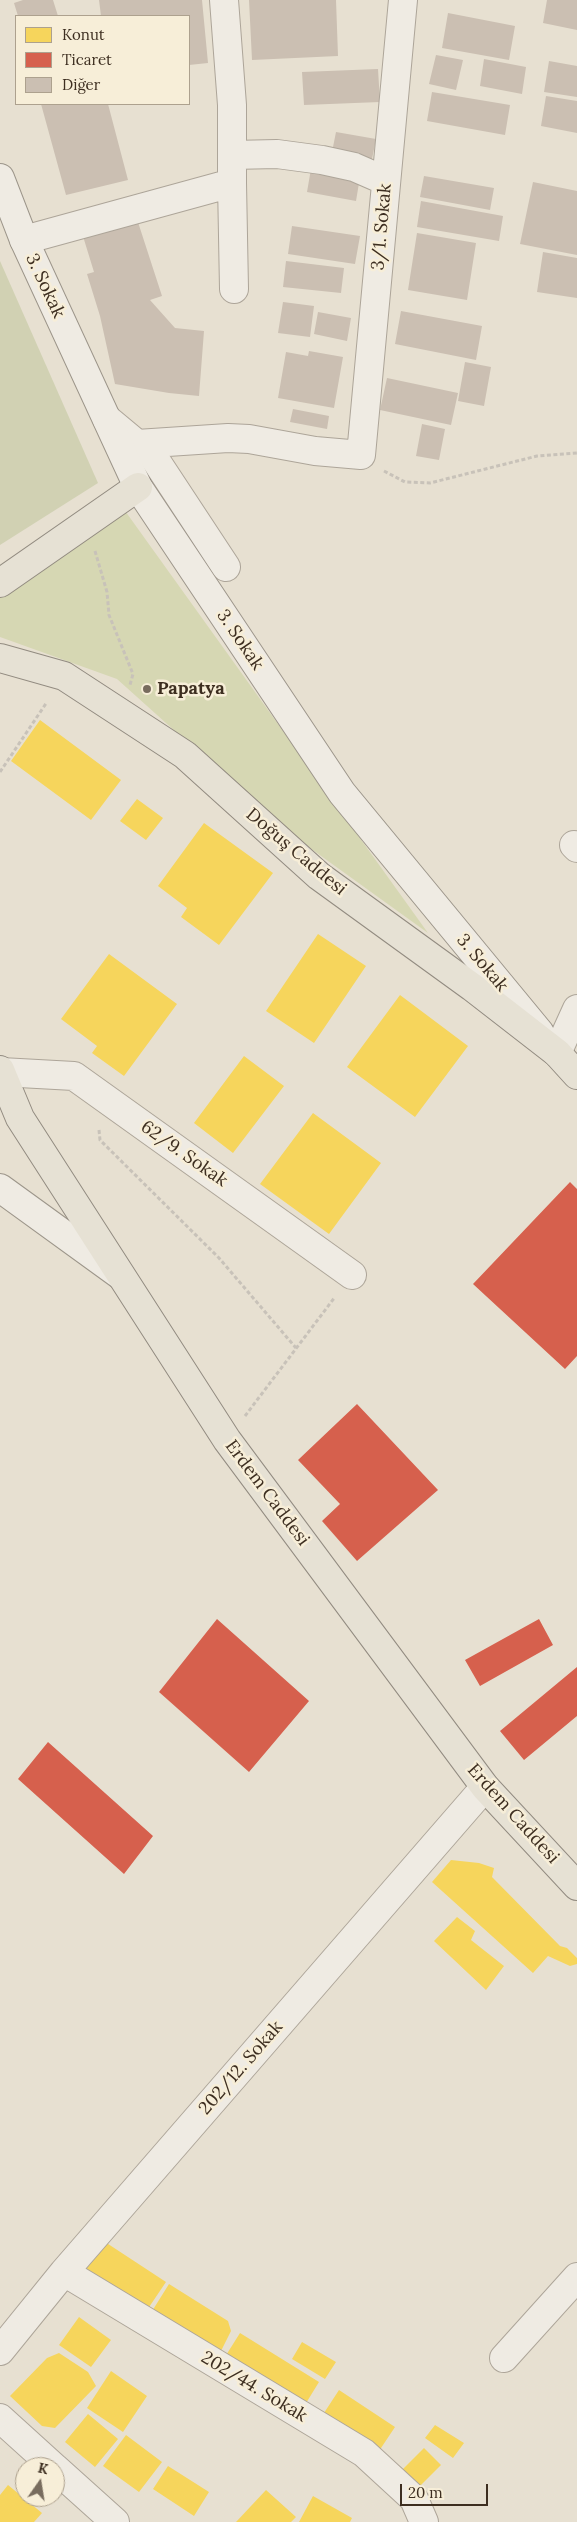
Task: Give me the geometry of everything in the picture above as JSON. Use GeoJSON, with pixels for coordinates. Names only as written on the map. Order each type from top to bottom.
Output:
{"type":"FeatureCollection","features":[{"type":"Feature","properties":{"kind":"main road"},"geometry":{"type":"LineString","coordinates":[[0,584],[138,487]]}},
{"type":"Feature","properties":{"kind":"main road","name":"Doğuş Caddesi"},"geometry":{"type":"LineString","coordinates":[[0,658],[64,676],[185,755],[319,876],[472,987],[557,1053],[577,1075]]}},
{"type":"Feature","properties":{"kind":"main road","name":"Erdem Caddesi"},"geometry":{"type":"LineString","coordinates":[[0,1071],[10,1120],[121,1275],[227,1440],[485,1787],[577,1886]]}},
{"type":"Feature","properties":{"kind":"street"},"geometry":{"type":"LineString","coordinates":[[224,0],[232,105],[234,289]]}},
{"type":"Feature","properties":{"kind":"street","name":"3/1. Sokak"},"geometry":{"type":"LineString","coordinates":[[361,455],[403,0]]}},
{"type":"Feature","properties":{"kind":"street"},"geometry":{"type":"LineString","coordinates":[[232,155],[277,154],[322,160],[354,167],[386,181]]}},
{"type":"Feature","properties":{"kind":"street","name":"3. Sokak"},"geometry":{"type":"LineString","coordinates":[[0,178],[24,240],[138,487],[342,793],[557,1053]]}},
{"type":"Feature","properties":{"kind":"street"},"geometry":{"type":"LineString","coordinates":[[24,240],[232,183]]}},
{"type":"Feature","properties":{"kind":"street"},"geometry":{"type":"LineString","coordinates":[[106,419],[137,444],[228,438],[249,439],[314,451],[361,455]]}},
{"type":"Feature","properties":{"kind":"street"},"geometry":{"type":"LineString","coordinates":[[145,444],[226,567]]}},
{"type":"Feature","properties":{"kind":"street"},"geometry":{"type":"LineString","coordinates":[[557,1053],[577,1009]]}},
{"type":"Feature","properties":{"kind":"street","name":"62/9. Sokak"},"geometry":{"type":"LineString","coordinates":[[0,1071],[74,1076],[352,1275]]}},
{"type":"Feature","properties":{"kind":"street"},"geometry":{"type":"LineString","coordinates":[[3,1197],[121,1275]]}},
{"type":"Feature","properties":{"kind":"street","name":"202/12. Sokak"},"geometry":{"type":"LineString","coordinates":[[0,2352],[64,2272],[485,1787]]}},
{"type":"Feature","properties":{"kind":"street","name":"202/44. Sokak"},"geometry":{"type":"LineString","coordinates":[[64,2272],[364,2453],[414,2499],[424,2522]]}},
{"type":"Feature","properties":{"kind":"street"},"geometry":{"type":"LineString","coordinates":[[504,2358],[577,2277]]}},
{"type":"Feature","properties":{"kind":"street"},"geometry":{"type":"LineString","coordinates":[[0,2418],[42,2457]]}},
{"type":"Feature","properties":{"kind":"street"},"geometry":{"type":"LineString","coordinates":[[65,2478],[114,2522]]}},
{"type":"Feature","properties":{"kind":"path"},"geometry":{"type":"LineString","coordinates":[[361,455],[405,482],[430,483],[537,456],[577,453]]}},
{"type":"Feature","properties":{"kind":"path"},"geometry":{"type":"LineString","coordinates":[[81,527],[93,546],[107,592],[109,615],[133,674],[122,714]]}},
{"type":"Feature","properties":{"kind":"path"},"geometry":{"type":"LineString","coordinates":[[0,772],[64,676]]}},
{"type":"Feature","properties":{"kind":"path"},"geometry":{"type":"LineString","coordinates":[[97,1093],[100,1140],[219,1258],[296,1348]]}},
{"type":"Feature","properties":{"kind":"path"},"geometry":{"type":"LineString","coordinates":[[227,1440],[352,1275]]}},
{"type":"Feature","properties":{"kind":"green space"},"geometry":{"type":"Polygon","coordinates":[[[0,261],[98,483],[0,545],[0,261]]]}},
{"type":"Feature","properties":{"kind":"green space"},"geometry":{"type":"Polygon","coordinates":[[[123,508],[428,933],[285,830],[117,679],[0,637],[0,596],[123,508]]]}},
{"type":"Feature","properties":{"kind":"building: Konut"},"geometry":{"type":"Polygon","coordinates":[[[40,720],[121,780],[91,820],[11,761],[40,720]]]}},
{"type":"Feature","properties":{"kind":"building: Konut"},"geometry":{"type":"Polygon","coordinates":[[[137,799],[163,818],[146,840],[120,821],[137,799]]]}},
{"type":"Feature","properties":{"kind":"building: Konut"},"geometry":{"type":"Polygon","coordinates":[[[204,823],[273,873],[219,945],[181,917],[187,908],[158,886],[204,823]]]}},
{"type":"Feature","properties":{"kind":"building: Konut"},"geometry":{"type":"Polygon","coordinates":[[[318,934],[366,966],[314,1043],[266,1011],[318,934]]]}},
{"type":"Feature","properties":{"kind":"building: Konut"},"geometry":{"type":"Polygon","coordinates":[[[109,954],[177,1004],[124,1076],[92,1053],[97,1046],[61,1019],[109,954]]]}},
{"type":"Feature","properties":{"kind":"building: Konut"},"geometry":{"type":"Polygon","coordinates":[[[400,995],[468,1046],[415,1117],[347,1067],[400,995]]]}},
{"type":"Feature","properties":{"kind":"building: Konut"},"geometry":{"type":"Polygon","coordinates":[[[244,1056],[284,1086],[233,1153],[194,1123],[244,1056]]]}},
{"type":"Feature","properties":{"kind":"building: Konut"},"geometry":{"type":"Polygon","coordinates":[[[313,1113],[381,1163],[329,1234],[260,1184],[313,1113]]]}},
{"type":"Feature","properties":{"kind":"building: Konut"},"geometry":{"type":"Polygon","coordinates":[[[451,1860],[479,1863],[494,1868],[492,1877],[560,1946],[567,1948],[577,1958],[577,1964],[570,1966],[548,1956],[533,1973],[432,1882],[451,1860]]]}},
{"type":"Feature","properties":{"kind":"building: Konut"},"geometry":{"type":"Polygon","coordinates":[[[457,1917],[475,1931],[471,1940],[504,1966],[486,1990],[434,1941],[457,1917]]]}},
{"type":"Feature","properties":{"kind":"building: Konut"},"geometry":{"type":"Polygon","coordinates":[[[99,2238],[166,2282],[143,2316],[69,2271],[99,2238]]]}},
{"type":"Feature","properties":{"kind":"building: Konut"},"geometry":{"type":"Polygon","coordinates":[[[169,2284],[228,2321],[231,2331],[218,2357],[149,2316],[169,2284]]]}},
{"type":"Feature","properties":{"kind":"building: Konut"},"geometry":{"type":"Polygon","coordinates":[[[79,2317],[111,2340],[91,2367],[59,2345],[79,2317]]]}},
{"type":"Feature","properties":{"kind":"building: Konut"},"geometry":{"type":"Polygon","coordinates":[[[240,2333],[319,2382],[303,2408],[223,2360],[240,2333]]]}},
{"type":"Feature","properties":{"kind":"building: Konut"},"geometry":{"type":"Polygon","coordinates":[[[302,2342],[336,2362],[325,2379],[292,2359],[302,2342]]]}},
{"type":"Feature","properties":{"kind":"building: Konut"},"geometry":{"type":"Polygon","coordinates":[[[59,2353],[88,2372],[96,2386],[55,2428],[42,2426],[10,2396],[47,2358],[59,2353]]]}},
{"type":"Feature","properties":{"kind":"building: Konut"},"geometry":{"type":"Polygon","coordinates":[[[111,2371],[147,2396],[123,2432],[87,2408],[111,2371]]]}},
{"type":"Feature","properties":{"kind":"building: Konut"},"geometry":{"type":"Polygon","coordinates":[[[339,2390],[395,2427],[377,2454],[322,2416],[339,2390]]]}},
{"type":"Feature","properties":{"kind":"building: Konut"},"geometry":{"type":"Polygon","coordinates":[[[88,2414],[118,2439],[95,2467],[65,2442],[88,2414]]]}},
{"type":"Feature","properties":{"kind":"building: Konut"},"geometry":{"type":"Polygon","coordinates":[[[435,2425],[464,2443],[453,2458],[425,2438],[435,2425]]]}},
{"type":"Feature","properties":{"kind":"building: Konut"},"geometry":{"type":"Polygon","coordinates":[[[126,2435],[162,2462],[139,2492],[103,2466],[126,2435]]]}},
{"type":"Feature","properties":{"kind":"building: Konut"},"geometry":{"type":"Polygon","coordinates":[[[424,2448],[441,2465],[415,2491],[398,2474],[424,2448]]]}},
{"type":"Feature","properties":{"kind":"building: Konut"},"geometry":{"type":"Polygon","coordinates":[[[168,2466],[209,2492],[194,2516],[153,2489],[168,2466]]]}},
{"type":"Feature","properties":{"kind":"building: Konut"},"geometry":{"type":"Polygon","coordinates":[[[8,2485],[15,2491],[15,2507],[35,2507],[42,2513],[34,2522],[0,2522],[0,2495],[8,2485]]]}},
{"type":"Feature","properties":{"kind":"building: Konut"},"geometry":{"type":"Polygon","coordinates":[[[266,2490],[296,2517],[291,2522],[236,2522],[266,2490]]]}},
{"type":"Feature","properties":{"kind":"building: Konut"},"geometry":{"type":"Polygon","coordinates":[[[313,2496],[352,2518],[350,2522],[299,2522],[313,2496]]]}},
{"type":"Feature","properties":{"kind":"building: Ticaret"},"geometry":{"type":"Polygon","coordinates":[[[570,1182],[577,1189],[577,1356],[565,1369],[473,1284],[570,1182]]]}},
{"type":"Feature","properties":{"kind":"building: Ticaret"},"geometry":{"type":"Polygon","coordinates":[[[357,1404],[438,1490],[357,1561],[322,1521],[340,1504],[298,1460],[357,1404]]]}},
{"type":"Feature","properties":{"kind":"building: Ticaret"},"geometry":{"type":"Polygon","coordinates":[[[217,1619],[309,1701],[249,1772],[159,1692],[217,1619]]]}},
{"type":"Feature","properties":{"kind":"building: Ticaret"},"geometry":{"type":"Polygon","coordinates":[[[539,1619],[553,1645],[480,1686],[465,1660],[539,1619]]]}},
{"type":"Feature","properties":{"kind":"building: Ticaret"},"geometry":{"type":"Polygon","coordinates":[[[577,1667],[577,1716],[524,1760],[500,1731],[577,1667]]]}},
{"type":"Feature","properties":{"kind":"building: Ticaret"},"geometry":{"type":"Polygon","coordinates":[[[48,1742],[153,1836],[124,1874],[18,1779],[48,1742]]]}},
{"type":"Feature","properties":{"kind":"building: Diğer"},"geometry":{"type":"Polygon","coordinates":[[[23,0],[53,0],[58,15],[18,15],[14,3],[23,0]]]}},
{"type":"Feature","properties":{"kind":"building: Diğer"},"geometry":{"type":"Polygon","coordinates":[[[99,0],[202,0],[208,63],[190,65],[190,15],[101,15],[99,0]]]}},
{"type":"Feature","properties":{"kind":"building: Diğer"},"geometry":{"type":"Polygon","coordinates":[[[249,0],[336,0],[338,56],[252,60],[249,0]]]}},
{"type":"Feature","properties":{"kind":"building: Diğer"},"geometry":{"type":"Polygon","coordinates":[[[547,0],[577,0],[577,30],[543,23],[547,0]]]}},
{"type":"Feature","properties":{"kind":"building: Diğer"},"geometry":{"type":"Polygon","coordinates":[[[448,13],[515,26],[509,60],[442,48],[448,13]]]}},
{"type":"Feature","properties":{"kind":"building: Diğer"},"geometry":{"type":"Polygon","coordinates":[[[436,55],[463,60],[456,90],[429,84],[436,55]]]}},
{"type":"Feature","properties":{"kind":"building: Diğer"},"geometry":{"type":"Polygon","coordinates":[[[484,59],[526,67],[522,94],[480,86],[484,59]]]}},
{"type":"Feature","properties":{"kind":"building: Diğer"},"geometry":{"type":"Polygon","coordinates":[[[549,61],[577,66],[577,97],[544,92],[549,61]]]}},
{"type":"Feature","properties":{"kind":"building: Diğer"},"geometry":{"type":"Polygon","coordinates":[[[378,69],[380,102],[304,105],[302,72],[378,69]]]}},
{"type":"Feature","properties":{"kind":"building: Diğer"},"geometry":{"type":"Polygon","coordinates":[[[432,92],[510,105],[505,135],[427,121],[432,92]]]}},
{"type":"Feature","properties":{"kind":"building: Diğer"},"geometry":{"type":"Polygon","coordinates":[[[546,96],[577,101],[577,133],[541,126],[546,96]]]}},
{"type":"Feature","properties":{"kind":"building: Diğer"},"geometry":{"type":"Polygon","coordinates":[[[41,105],[108,105],[128,180],[66,195],[41,105]]]}},
{"type":"Feature","properties":{"kind":"building: Diğer"},"geometry":{"type":"Polygon","coordinates":[[[336,132],[376,139],[371,164],[331,157],[336,132]]]}},
{"type":"Feature","properties":{"kind":"building: Diğer"},"geometry":{"type":"Polygon","coordinates":[[[312,163],[361,171],[356,201],[307,192],[312,163]]]}},
{"type":"Feature","properties":{"kind":"building: Diğer"},"geometry":{"type":"Polygon","coordinates":[[[424,176],[494,188],[490,210],[420,197],[424,176]]]}},
{"type":"Feature","properties":{"kind":"building: Diğer"},"geometry":{"type":"Polygon","coordinates":[[[533,182],[577,191],[577,255],[520,244],[533,182]]]}},
{"type":"Feature","properties":{"kind":"building: Diğer"},"geometry":{"type":"Polygon","coordinates":[[[421,201],[503,216],[499,241],[417,227],[421,201]]]}},
{"type":"Feature","properties":{"kind":"building: Diğer"},"geometry":{"type":"Polygon","coordinates":[[[136,216],[162,296],[150,300],[175,328],[204,331],[199,396],[115,384],[100,316],[87,274],[94,272],[82,233],[136,216]]]}},
{"type":"Feature","properties":{"kind":"building: Diğer"},"geometry":{"type":"Polygon","coordinates":[[[292,226],[360,236],[355,264],[288,254],[292,226]]]}},
{"type":"Feature","properties":{"kind":"building: Diğer"},"geometry":{"type":"Polygon","coordinates":[[[417,233],[476,243],[467,300],[408,290],[417,233]]]}},
{"type":"Feature","properties":{"kind":"building: Diğer"},"geometry":{"type":"Polygon","coordinates":[[[543,252],[577,258],[577,298],[537,292],[543,252]]]}},
{"type":"Feature","properties":{"kind":"building: Diğer"},"geometry":{"type":"Polygon","coordinates":[[[286,261],[344,268],[341,293],[283,287],[286,261]]]}},
{"type":"Feature","properties":{"kind":"building: Diğer"},"geometry":{"type":"Polygon","coordinates":[[[283,302],[314,306],[310,337],[278,333],[283,302]]]}},
{"type":"Feature","properties":{"kind":"building: Diğer"},"geometry":{"type":"Polygon","coordinates":[[[401,311],[482,326],[476,360],[395,344],[401,311]]]}},
{"type":"Feature","properties":{"kind":"building: Diğer"},"geometry":{"type":"Polygon","coordinates":[[[318,312],[351,318],[347,341],[314,334],[318,312]]]}},
{"type":"Feature","properties":{"kind":"building: Diğer"},"geometry":{"type":"Polygon","coordinates":[[[309,351],[343,357],[334,408],[278,398],[286,352],[308,356],[309,351]]]}},
{"type":"Feature","properties":{"kind":"building: Diğer"},"geometry":{"type":"Polygon","coordinates":[[[465,362],[491,367],[484,406],[458,401],[465,362]]]}},
{"type":"Feature","properties":{"kind":"building: Diğer"},"geometry":{"type":"Polygon","coordinates":[[[387,378],[458,393],[451,425],[380,410],[387,378]]]}},
{"type":"Feature","properties":{"kind":"building: Diğer"},"geometry":{"type":"Polygon","coordinates":[[[293,409],[329,416],[327,429],[290,422],[293,409]]]}},
{"type":"Feature","properties":{"kind":"building: Diğer"},"geometry":{"type":"Polygon","coordinates":[[[422,424],[445,429],[439,460],[416,456],[422,424]]]}},
{"type":"Feature","properties":{"kind":"place","name":"Papatya"},"geometry":{"type":"Point","coordinates":[147,689]}}]}
